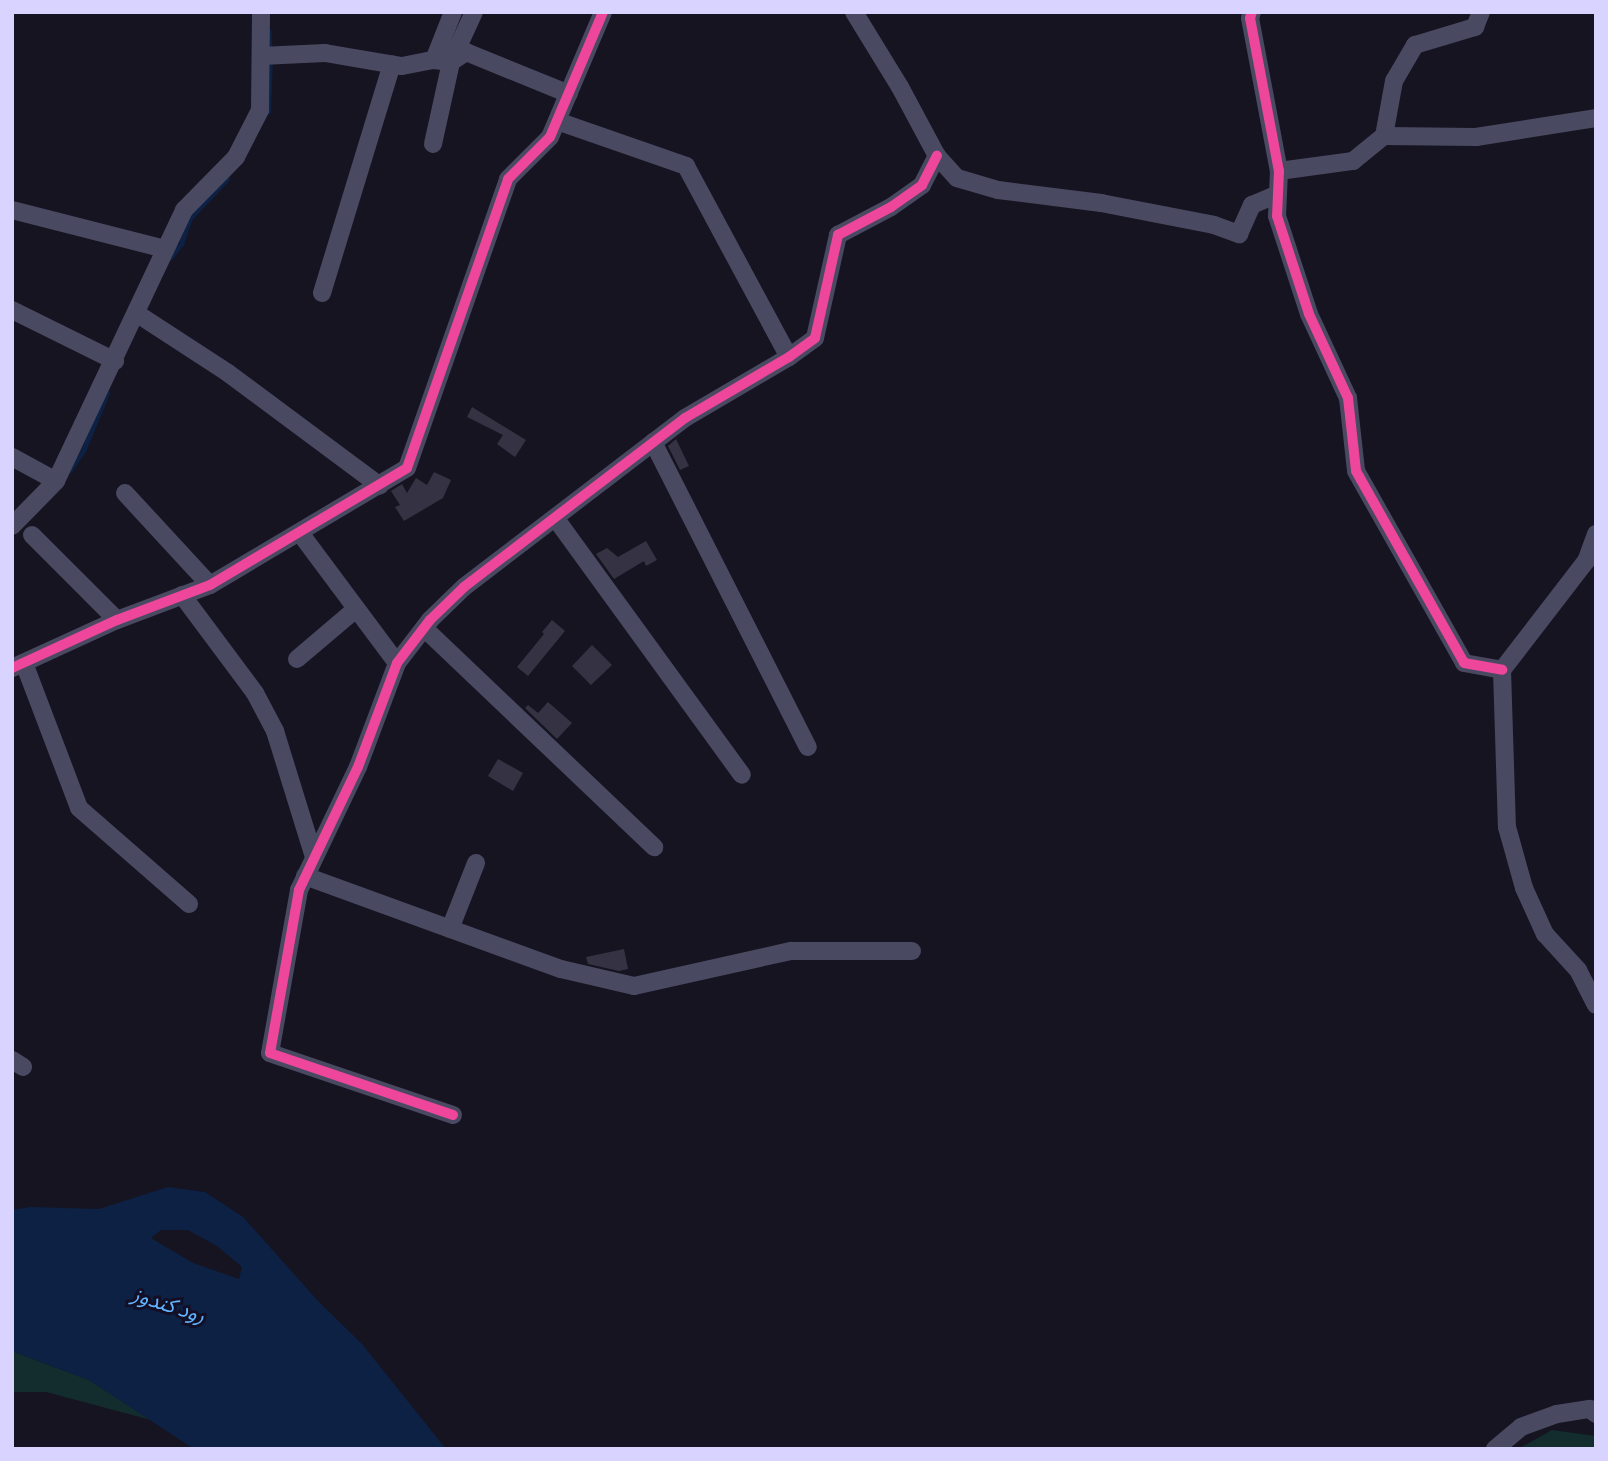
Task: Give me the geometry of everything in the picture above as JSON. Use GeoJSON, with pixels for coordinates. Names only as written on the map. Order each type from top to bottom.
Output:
{"type":"FeatureCollection","features":[{"type":"Feature","properties":{"kind":"street"},"geometry":{"type":"LineString","coordinates":[[12,526],[56,481],[115,360],[142,316],[165,249],[184,210],[236,158],[260,110],[263,56],[261,12]]}},
{"type":"Feature","properties":{"kind":"street"},"geometry":{"type":"LineString","coordinates":[[433,144],[443,61],[453,12]]}},
{"type":"Feature","properties":{"kind":"street"},"geometry":{"type":"LineString","coordinates":[[443,61],[474,12]]}},
{"type":"Feature","properties":{"kind":"street"},"geometry":{"type":"LineString","coordinates":[[188,904],[79,808],[18,665],[117,620],[210,585],[407,468],[508,179],[550,137],[603,12]]}},
{"type":"Feature","properties":{"kind":"street"},"geometry":{"type":"LineString","coordinates":[[854,12],[900,87],[937,156],[957,178],[998,190],[1101,203],[1214,225],[1239,234],[1252,205],[1278,194]]}},
{"type":"Feature","properties":{"kind":"street"},"geometry":{"type":"LineString","coordinates":[[1252,12],[1250,18],[1279,171],[1277,216],[1309,314],[1348,398],[1356,471],[1464,663],[1502,670]]}},
{"type":"Feature","properties":{"kind":"street"},"geometry":{"type":"LineString","coordinates":[[1384,136],[1394,81],[1415,45],[1475,27],[1481,12]]}},
{"type":"Feature","properties":{"kind":"street"},"geometry":{"type":"LineString","coordinates":[[263,56],[325,52],[402,66],[443,61],[466,52],[569,94]]}},
{"type":"Feature","properties":{"kind":"street"},"geometry":{"type":"LineString","coordinates":[[321,293],[391,64]]}},
{"type":"Feature","properties":{"kind":"street"},"geometry":{"type":"LineString","coordinates":[[1279,171],[1353,161],[1384,136],[1476,136],[1596,118]]}},
{"type":"Feature","properties":{"kind":"street"},"geometry":{"type":"LineString","coordinates":[[558,121],[686,166],[789,357]]}},
{"type":"Feature","properties":{"kind":"street"},"geometry":{"type":"LineString","coordinates":[[453,1115],[270,1053],[299,890],[358,767],[397,663],[424,628],[464,587],[685,418],[789,357],[814,338],[838,235],[891,207],[922,185],[937,156]]}},
{"type":"Feature","properties":{"kind":"street"},"geometry":{"type":"LineString","coordinates":[[12,210],[165,249]]}},
{"type":"Feature","properties":{"kind":"street"},"geometry":{"type":"LineString","coordinates":[[12,310],[115,360]]}},
{"type":"Feature","properties":{"kind":"street"},"geometry":{"type":"LineString","coordinates":[[142,316],[228,373],[380,486]]}},
{"type":"Feature","properties":{"kind":"street"},"geometry":{"type":"LineString","coordinates":[[653,442],[808,747]]}},
{"type":"Feature","properties":{"kind":"street"},"geometry":{"type":"LineString","coordinates":[[12,457],[56,481]]}},
{"type":"Feature","properties":{"kind":"street"},"geometry":{"type":"LineString","coordinates":[[125,493],[210,585]]}},
{"type":"Feature","properties":{"kind":"street"},"geometry":{"type":"LineString","coordinates":[[556,519],[742,775]]}},
{"type":"Feature","properties":{"kind":"street"},"geometry":{"type":"LineString","coordinates":[[300,533],[397,663]]}},
{"type":"Feature","properties":{"kind":"street"},"geometry":{"type":"LineString","coordinates":[[1596,534],[1586,561],[1502,670],[1507,827],[1510,839],[1524,888],[1545,934],[1577,970],[1596,1005]]}},
{"type":"Feature","properties":{"kind":"street"},"geometry":{"type":"LineString","coordinates":[[32,535],[117,620]]}},
{"type":"Feature","properties":{"kind":"street"},"geometry":{"type":"LineString","coordinates":[[182,595],[255,693],[275,731],[314,858]]}},
{"type":"Feature","properties":{"kind":"street"},"geometry":{"type":"LineString","coordinates":[[297,659],[356,609]]}},
{"type":"Feature","properties":{"kind":"street"},"geometry":{"type":"LineString","coordinates":[[424,628],[654,848]]}},
{"type":"Feature","properties":{"kind":"street"},"geometry":{"type":"LineString","coordinates":[[450,929],[476,863]]}},
{"type":"Feature","properties":{"kind":"street"},"geometry":{"type":"LineString","coordinates":[[305,877],[561,970],[634,986],[791,951],[912,951]]}},
{"type":"Feature","properties":{"kind":"street"},"geometry":{"type":"LineString","coordinates":[[1495,1449],[1521,1427],[1557,1414],[1590,1409],[1596,1414]]}},
{"type":"Feature","properties":{"kind":"green space"},"geometry":{"type":"Polygon","coordinates":[[[12,1351],[89,1380],[151,1420],[46,1392],[12,1392],[12,1351]]]}},
{"type":"Feature","properties":{"kind":"green space"},"geometry":{"type":"Polygon","coordinates":[[[1552,1430],[1596,1436],[1596,1449],[1518,1449],[1552,1430]]]}},
{"type":"Feature","properties":{"kind":"water","name":"رود کندوز"},"geometry":{"type":"Polygon","coordinates":[[[168,1187],[205,1192],[243,1217],[319,1302],[362,1344],[446,1449],[194,1449],[89,1380],[12,1351],[12,1210],[30,1207],[99,1209],[168,1187]],[[161,1230],[151,1238],[193,1263],[239,1279],[242,1267],[217,1246],[188,1230],[161,1230]]]}},
{"type":"Feature","properties":{"kind":"building"},"geometry":{"type":"Polygon","coordinates":[[[472,407],[526,440],[515,457],[497,444],[503,435],[467,417],[472,407]]]}},
{"type":"Feature","properties":{"kind":"building"},"geometry":{"type":"Polygon","coordinates":[[[676,439],[689,466],[680,470],[668,446],[676,439]]]}},
{"type":"Feature","properties":{"kind":"building"},"geometry":{"type":"Polygon","coordinates":[[[434,472],[451,480],[443,498],[404,521],[395,507],[400,505],[391,491],[402,484],[407,493],[416,478],[427,485],[434,472]]]}},
{"type":"Feature","properties":{"kind":"building"},"geometry":{"type":"Polygon","coordinates":[[[646,541],[657,560],[646,566],[644,561],[614,579],[596,554],[607,548],[618,557],[646,541]]]}},
{"type":"Feature","properties":{"kind":"building"},"geometry":{"type":"Polygon","coordinates":[[[552,620],[565,631],[528,676],[517,667],[552,620]]]}},
{"type":"Feature","properties":{"kind":"building"},"geometry":{"type":"Polygon","coordinates":[[[592,645],[612,665],[591,685],[572,666],[592,645]]]}},
{"type":"Feature","properties":{"kind":"building"},"geometry":{"type":"Polygon","coordinates":[[[548,702],[572,723],[557,739],[525,708],[528,705],[538,713],[548,702]]]}},
{"type":"Feature","properties":{"kind":"building"},"geometry":{"type":"Polygon","coordinates":[[[498,759],[523,773],[513,791],[488,776],[498,759]]]}},
{"type":"Feature","properties":{"kind":"building"},"geometry":{"type":"Polygon","coordinates":[[[624,949],[628,969],[619,971],[588,964],[586,957],[624,949]]]}},
{"type":"Feature","properties":{"kind":"waterway"},"geometry":{"type":"LineString","coordinates":[[269,31],[270,50]]}},
{"type":"Feature","properties":{"kind":"waterway"},"geometry":{"type":"LineString","coordinates":[[268,112],[270,58]]}},
{"type":"Feature","properties":{"kind":"waterway"},"geometry":{"type":"LineString","coordinates":[[170,258],[181,244],[190,218],[227,179]]}},
{"type":"Feature","properties":{"kind":"waterway"},"geometry":{"type":"LineString","coordinates":[[70,470],[83,451],[107,393]]}},
{"type":"Feature","properties":{"kind":"cycle path"},"geometry":{"type":"LineString","coordinates":[[12,668],[117,620],[210,585],[407,468],[508,179],[550,137],[603,12]]}},
{"type":"Feature","properties":{"kind":"cycle path"},"geometry":{"type":"LineString","coordinates":[[1252,12],[1250,18],[1279,171],[1277,216],[1309,314],[1348,398],[1356,471],[1464,663],[1502,670]]}},
{"type":"Feature","properties":{"kind":"cycle path"},"geometry":{"type":"LineString","coordinates":[[453,1115],[270,1053],[299,890],[358,767],[397,663],[430,620],[464,587],[685,418],[789,357],[815,338],[838,235],[891,207],[922,185],[937,156]]}}]}
